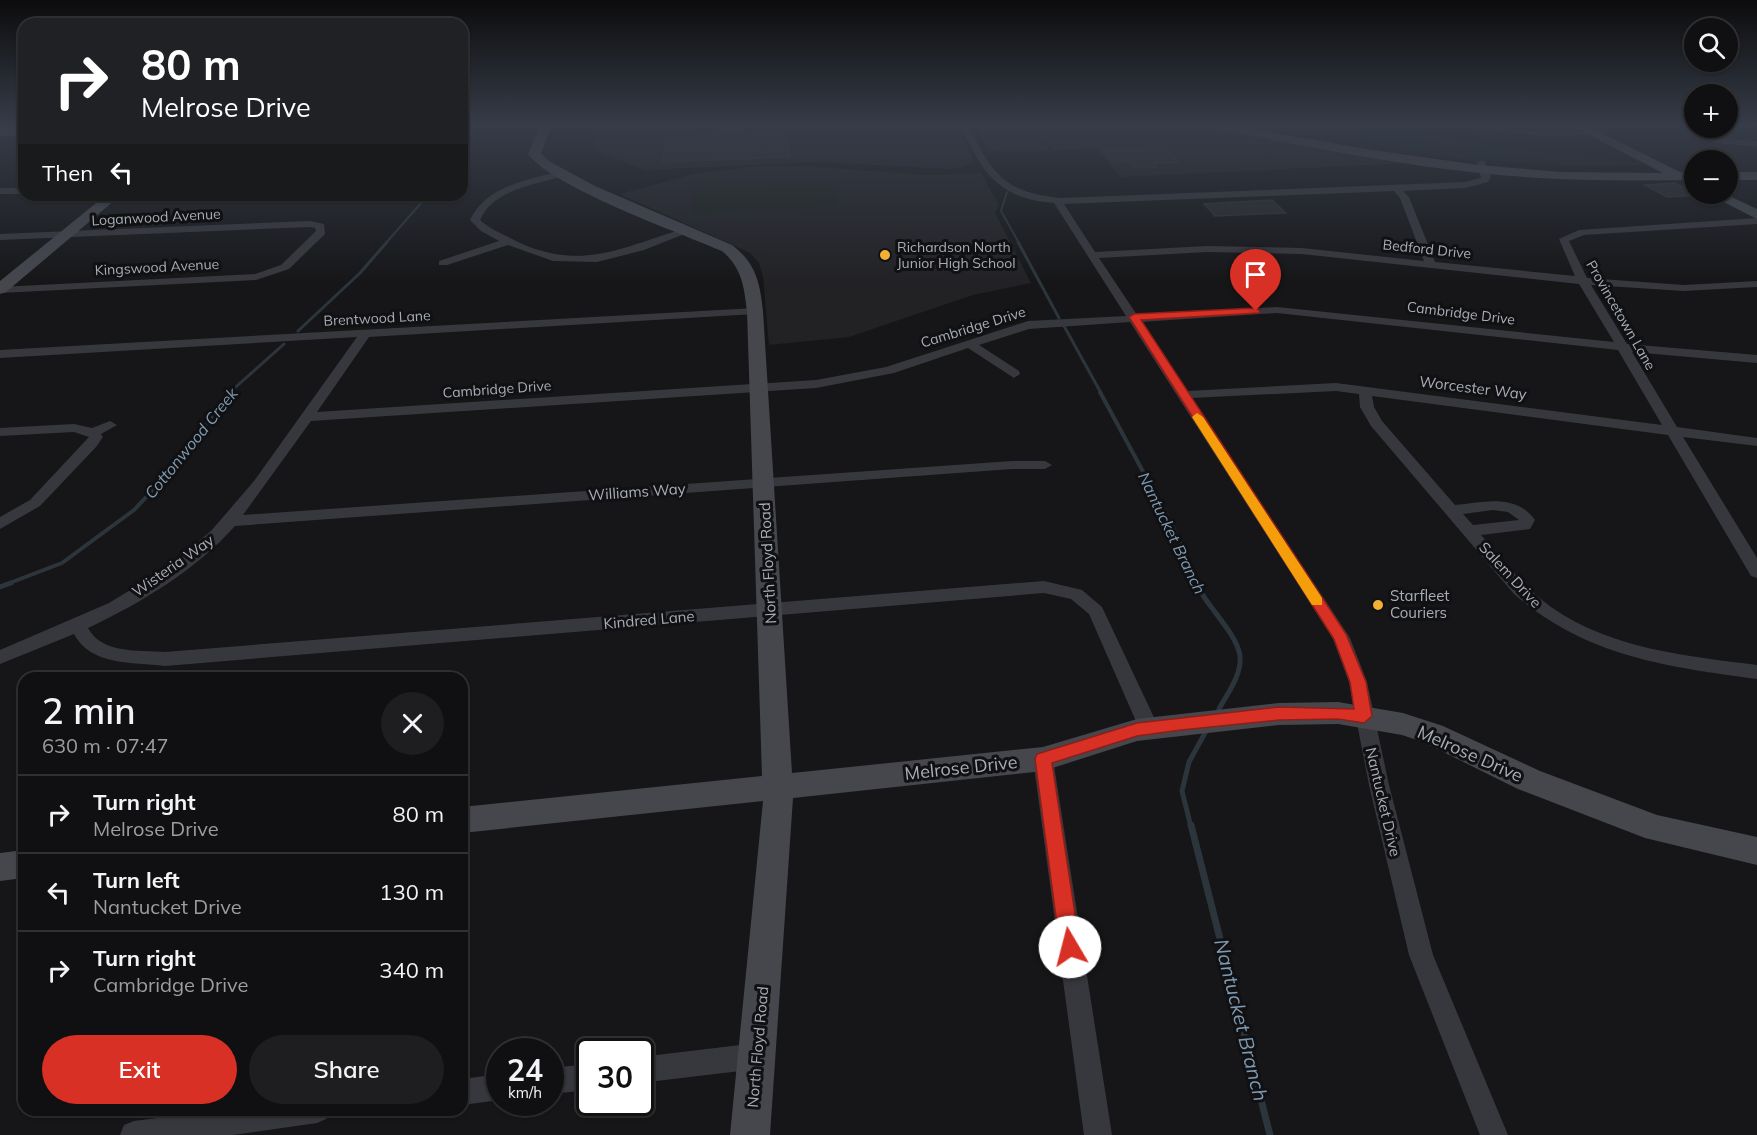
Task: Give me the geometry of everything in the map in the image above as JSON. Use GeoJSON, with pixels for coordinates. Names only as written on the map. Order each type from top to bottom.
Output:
{"type":"FeatureCollection","features":[{"type":"Feature","properties":{"kind":"street"},"geometry":{"type":"LineString","coordinates":[[549,178],[492,198],[481,206],[475,220],[508,241],[543,257],[584,261],[630,253],[687,231]]}},
{"type":"Feature","properties":{"kind":"street","name":"North Floyd Road"},"geometry":{"type":"LineString","coordinates":[[569,178],[727,248],[744,261],[751,280],[755,311],[771,610],[778,807],[750,1135]]}},
{"type":"Feature","properties":{"kind":"street"},"geometry":{"type":"LineString","coordinates":[[995,178],[999,182],[1031,196],[1057,201],[1397,189],[1473,184],[1485,180],[1485,178]]}},
{"type":"Feature","properties":{"kind":"street"},"geometry":{"type":"LineString","coordinates":[[1397,189],[1404,197],[1431,265]]}},
{"type":"Feature","properties":{"kind":"street"},"geometry":{"type":"LineString","coordinates":[[0,191],[18,191]]}},
{"type":"Feature","properties":{"kind":"street"},"geometry":{"type":"LineString","coordinates":[[0,289],[107,201]]}},
{"type":"Feature","properties":{"kind":"street","name":"Nantucket Drive"},"geometry":{"type":"LineString","coordinates":[[1057,201],[1341,638],[1358,682],[1421,955],[1494,1135]]}},
{"type":"Feature","properties":{"kind":"street"},"geometry":{"type":"LineString","coordinates":[[1736,204],[1757,214]]}},
{"type":"Feature","properties":{"kind":"street","name":"Provincetown Lane"},"geometry":{"type":"LineString","coordinates":[[1757,221],[1571,234],[1564,239],[1564,244],[1583,280],[1757,572]]}},
{"type":"Feature","properties":{"kind":"street","name":"Loganwood Avenue"},"geometry":{"type":"LineString","coordinates":[[0,237],[310,224],[320,226],[321,232],[306,248]]}},
{"type":"Feature","properties":{"kind":"street"},"geometry":{"type":"LineString","coordinates":[[443,263],[508,241]]}},
{"type":"Feature","properties":{"kind":"street","name":"Kingswood Avenue"},"geometry":{"type":"LineString","coordinates":[[0,289],[256,277],[285,267],[306,248]]}},
{"type":"Feature","properties":{"kind":"street","name":"Bedford Drive"},"geometry":{"type":"LineString","coordinates":[[1093,255],[1208,249],[1272,250],[1660,288],[1757,284]]}},
{"type":"Feature","properties":{"kind":"street","name":"Cambridge Drive"},"geometry":{"type":"LineString","coordinates":[[308,417],[816,384],[865,376],[1028,325],[1134,317],[1290,310],[1462,327],[1710,357],[1757,358]]}},
{"type":"Feature","properties":{"kind":"street","name":"Brentwood Lane"},"geometry":{"type":"LineString","coordinates":[[0,354],[755,311]]}},
{"type":"Feature","properties":{"kind":"street","name":"Wisteria Way"},"geometry":{"type":"LineString","coordinates":[[0,657],[78,626],[162,577],[200,549],[243,507],[365,333]]}},
{"type":"Feature","properties":{"kind":"street"},"geometry":{"type":"LineString","coordinates":[[968,343],[1014,374]]}},
{"type":"Feature","properties":{"kind":"street","name":"Worcester Way"},"geometry":{"type":"LineString","coordinates":[[1183,395],[1325,387],[1365,390],[1757,442]]}},
{"type":"Feature","properties":{"kind":"street","name":"Salem Drive"},"geometry":{"type":"LineString","coordinates":[[1365,390],[1367,407],[1376,423],[1533,603],[1600,642],[1633,652],[1757,672]]}},
{"type":"Feature","properties":{"kind":"street"},"geometry":{"type":"LineString","coordinates":[[0,432],[74,428],[93,432],[110,425]]}},
{"type":"Feature","properties":{"kind":"street"},"geometry":{"type":"LineString","coordinates":[[0,524],[35,503],[91,444],[96,437],[93,432]]}},
{"type":"Feature","properties":{"kind":"street","name":"Williams Way"},"geometry":{"type":"LineString","coordinates":[[230,521],[1012,465],[1045,465]]}},
{"type":"Feature","properties":{"kind":"street"},"geometry":{"type":"LineString","coordinates":[[1451,510],[1508,507],[1522,513],[1527,520],[1524,525],[1468,531]]}},
{"type":"Feature","properties":{"kind":"street"},"geometry":{"type":"LineString","coordinates":[[1738,539],[1757,542]]}},
{"type":"Feature","properties":{"kind":"street","name":"Kindred Lane"},"geometry":{"type":"LineString","coordinates":[[78,626],[88,644],[107,653],[165,659],[1054,588],[1076,594],[1089,603],[1102,620],[1149,728]]}},
{"type":"Feature","properties":{"kind":"street","name":"Melrose Drive"},"geometry":{"type":"LineString","coordinates":[[468,819],[776,789],[1043,759],[1122,734],[1149,728],[1279,714],[1338,713],[1364,716],[1433,734],[1529,780],[1614,814],[1686,836],[1757,850]]}},
{"type":"Feature","properties":{"kind":"street"},"geometry":{"type":"LineString","coordinates":[[1043,759],[1098,1135]]}},
{"type":"Feature","properties":{"kind":"street"},"geometry":{"type":"LineString","coordinates":[[0,867],[18,865]]}},
{"type":"Feature","properties":{"kind":"street"},"geometry":{"type":"LineString","coordinates":[[654,1068],[757,1056]]}},
{"type":"Feature","properties":{"kind":"street"},"geometry":{"type":"LineString","coordinates":[[468,1091],[486,1089]]}},
{"type":"Feature","properties":{"kind":"street"},"geometry":{"type":"LineString","coordinates":[[134,1135],[273,1116]]}},
{"type":"Feature","properties":{"kind":"shaded area","name":"Richardson North Junior High School"},"geometry":{"type":"Polygon","coordinates":[[[679,178],[984,178],[999,205],[995,213],[1031,283],[973,295],[849,337],[769,345],[763,277],[759,263],[750,253],[620,194],[679,178]]]}},
{"type":"Feature","properties":{"kind":"shaded area"},"geometry":{"type":"Polygon","coordinates":[[[831,183],[837,206],[693,213],[694,189],[831,183]]]}},
{"type":"Feature","properties":{"kind":"building"},"geometry":{"type":"Polygon","coordinates":[[[1675,183],[1684,188],[1684,196],[1667,197],[1645,185],[1675,183]]]}},
{"type":"Feature","properties":{"kind":"building"},"geometry":{"type":"Polygon","coordinates":[[[1272,200],[1286,213],[1215,216],[1204,204],[1272,200]]]}},
{"type":"Feature","properties":{"kind":"waterway","name":"Nantucket Branch"},"geometry":{"type":"LineString","coordinates":[[1007,192],[1001,211],[1019,243]]}},
{"type":"Feature","properties":{"kind":"waterway","name":"Cottonwood Creek"},"geometry":{"type":"LineString","coordinates":[[386,243],[423,201]]}},
{"type":"Feature","properties":{"kind":"waterway","name":"Cottonwood Creek"},"geometry":{"type":"LineString","coordinates":[[298,331],[360,273],[387,242]]}},
{"type":"Feature","properties":{"kind":"waterway","name":"Nantucket Branch"},"geometry":{"type":"LineString","coordinates":[[1018,242],[1059,318]]}},
{"type":"Feature","properties":{"kind":"waterway","name":"Nantucket Branch"},"geometry":{"type":"LineString","coordinates":[[1064,326],[1101,393]]}},
{"type":"Feature","properties":{"kind":"waterway","name":"Cottonwood Creek"},"geometry":{"type":"LineString","coordinates":[[230,392],[284,344]]}},
{"type":"Feature","properties":{"kind":"waterway","name":"Cottonwood Creek"},"geometry":{"type":"LineString","coordinates":[[7,584],[62,563],[134,510],[174,467],[230,392]]}},
{"type":"Feature","properties":{"kind":"waterway","name":"Nantucket Branch"},"geometry":{"type":"LineString","coordinates":[[1100,392],[1173,527],[1197,584]]}},
{"type":"Feature","properties":{"kind":"waterway","name":"Cottonwood Creek"},"geometry":{"type":"LineString","coordinates":[[0,587],[11,583]]}},
{"type":"Feature","properties":{"kind":"waterway","name":"Nantucket Branch"},"geometry":{"type":"LineString","coordinates":[[1196,583],[1233,638],[1240,656],[1239,670],[1219,709]]}},
{"type":"Feature","properties":{"kind":"waterway","name":"Nantucket Branch"},"geometry":{"type":"LineString","coordinates":[[1191,827],[1182,791],[1189,762],[1205,733]]}},
{"type":"Feature","properties":{"kind":"waterway","name":"Nantucket Branch"},"geometry":{"type":"LineString","coordinates":[[1191,825],[1270,1135]]}},
{"type":"Feature","properties":{"kind":"slow traffic"},"geometry":{"type":"LineString","coordinates":[[1197,417],[1317,601]]}},
{"type":"Feature","properties":{"kind":"place","name":"Richardson North Junior High School"},"geometry":{"type":"Point","coordinates":[885,255]}},
{"type":"Feature","properties":{"kind":"place","name":"Starfleet Couriers"},"geometry":{"type":"Point","coordinates":[1378,605]}},
{"type":"Feature","properties":{"kind":"route"},"geometry":{"type":"LineString","coordinates":[[1070,947],[1043,759],[1072,752],[1137,729],[1181,723],[1279,714],[1338,713],[1364,716],[1358,682],[1341,638],[1134,317],[1256,311]]}}]}
